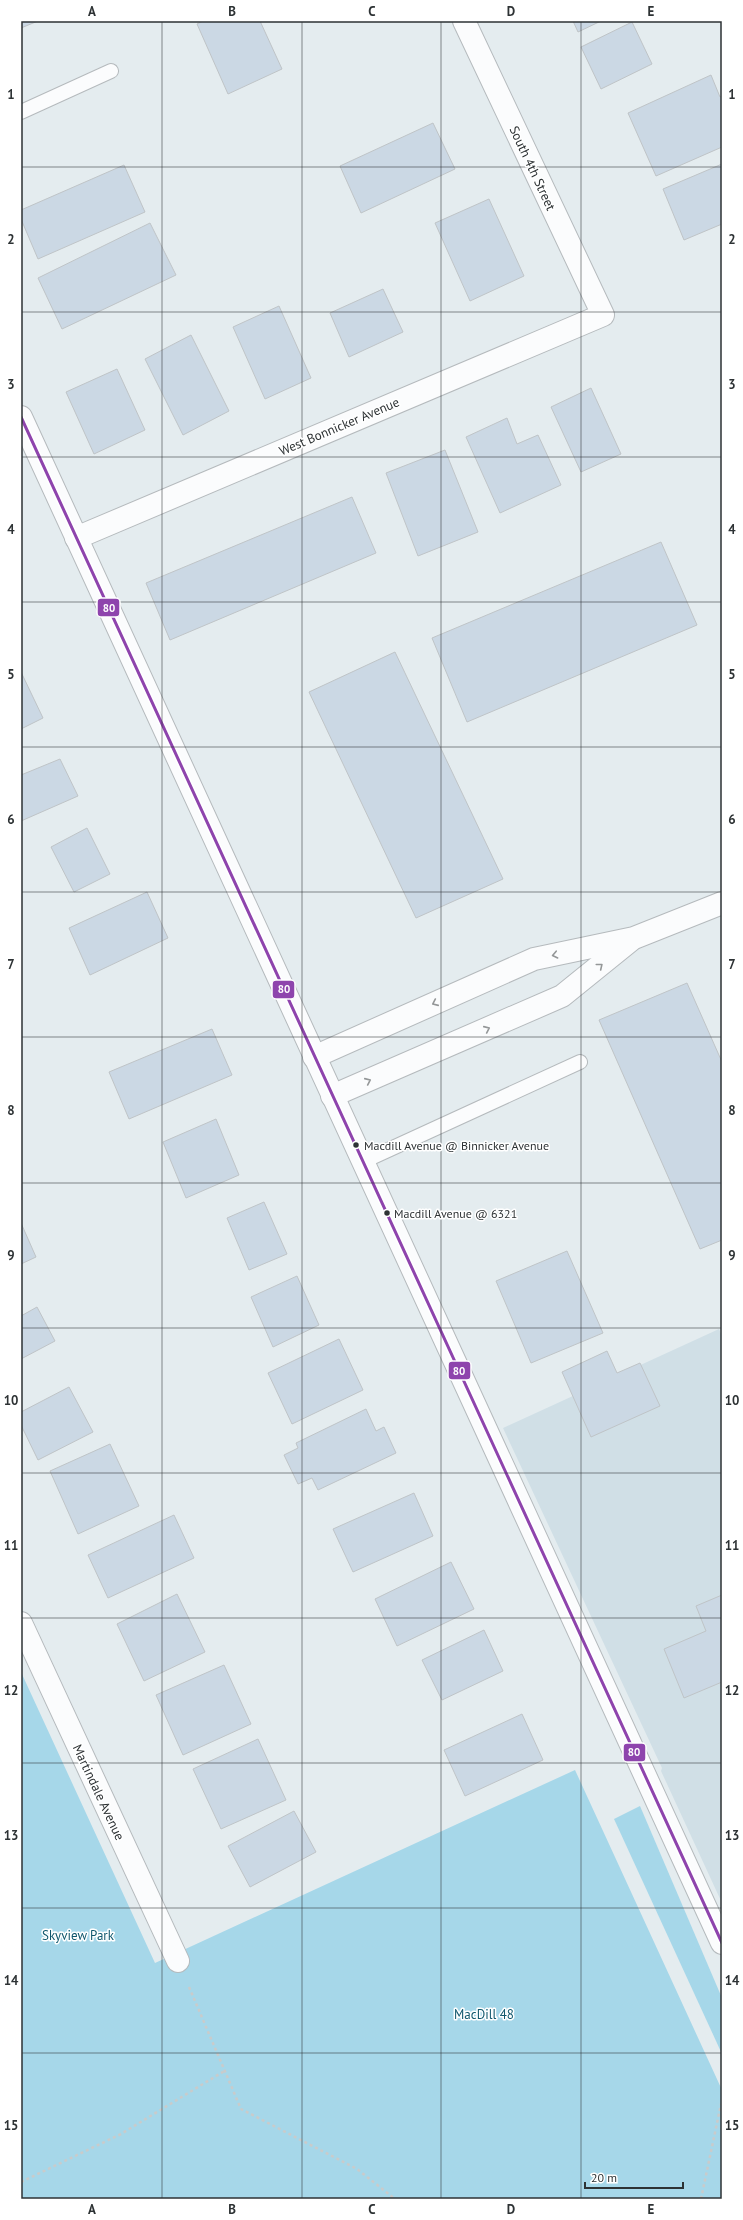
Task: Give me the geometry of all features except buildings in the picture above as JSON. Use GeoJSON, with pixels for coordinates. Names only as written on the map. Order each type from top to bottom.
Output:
{"type":"FeatureCollection","features":[{"type":"Feature","properties":{"kind":"street","name":"South 4th Street"},"geometry":{"type":"LineString","coordinates":[[464,21],[602,314]]}},
{"type":"Feature","properties":{"kind":"street","name":"West Bonnicker Avenue"},"geometry":{"type":"LineString","coordinates":[[76,538],[602,314]]}},
{"type":"Feature","properties":{"kind":"street"},"geometry":{"type":"LineString","coordinates":[[22,422],[722,1943]]}},
{"type":"Feature","properties":{"kind":"street"},"geometry":{"type":"LineString","coordinates":[[314,1057],[534,959],[634,938],[722,903]]}},
{"type":"Feature","properties":{"kind":"street"},"geometry":{"type":"LineString","coordinates":[[332,1096],[562,996],[634,938]]}},
{"type":"Feature","properties":{"kind":"street","name":"Martindale Avenue"},"geometry":{"type":"LineString","coordinates":[[21,1623],[178,1960]]}},
{"type":"Feature","properties":{"kind":"lane"},"geometry":{"type":"LineString","coordinates":[[21,112],[112,71]]}},
{"type":"Feature","properties":{"kind":"lane"},"geometry":{"type":"LineString","coordinates":[[362,1162],[580,1062]]}},
{"type":"Feature","properties":{"kind":"path"},"geometry":{"type":"LineString","coordinates":[[178,1960],[226,2070],[241,2109],[357,2169],[395,2199]]}},
{"type":"Feature","properties":{"kind":"path"},"geometry":{"type":"LineString","coordinates":[[21,2182],[121,2134],[226,2070]]}},
{"type":"Feature","properties":{"kind":"path"},"geometry":{"type":"LineString","coordinates":[[701,2199],[721,2104]]}},
{"type":"Feature","properties":{"kind":"shaded area"},"geometry":{"type":"Polygon","coordinates":[[[719,1329],[722,1336],[722,1903],[661,1771],[662,1768],[503,1428],[719,1329]]]}},
{"type":"Feature","properties":{"kind":"green space","name":"MacDill 48"},"geometry":{"type":"Polygon","coordinates":[[[21,1672],[155,1963],[575,1770],[722,2090],[722,2199],[21,2199],[21,1672]]]}},
{"type":"Feature","properties":{"kind":"green space"},"geometry":{"type":"Polygon","coordinates":[[[640,1806],[722,1998],[722,2054],[614,1819],[640,1806]]]}},
{"type":"Feature","properties":{"kind":"transit line","name":"80"},"geometry":{"type":"LineString","coordinates":[[21,417],[722,1943]]}},
{"type":"Feature","properties":{"kind":"place","name":"Macdill Avenue @ Binnicker Avenue"},"geometry":{"type":"Point","coordinates":[356,1145]}},
{"type":"Feature","properties":{"kind":"place","name":"Macdill Avenue @ 6321"},"geometry":{"type":"Point","coordinates":[387,1213]}},
{"type":"Feature","properties":{"kind":"park label","name":"Skyview Park"},"geometry":{"type":"Point","coordinates":[78,1935]}}]}
